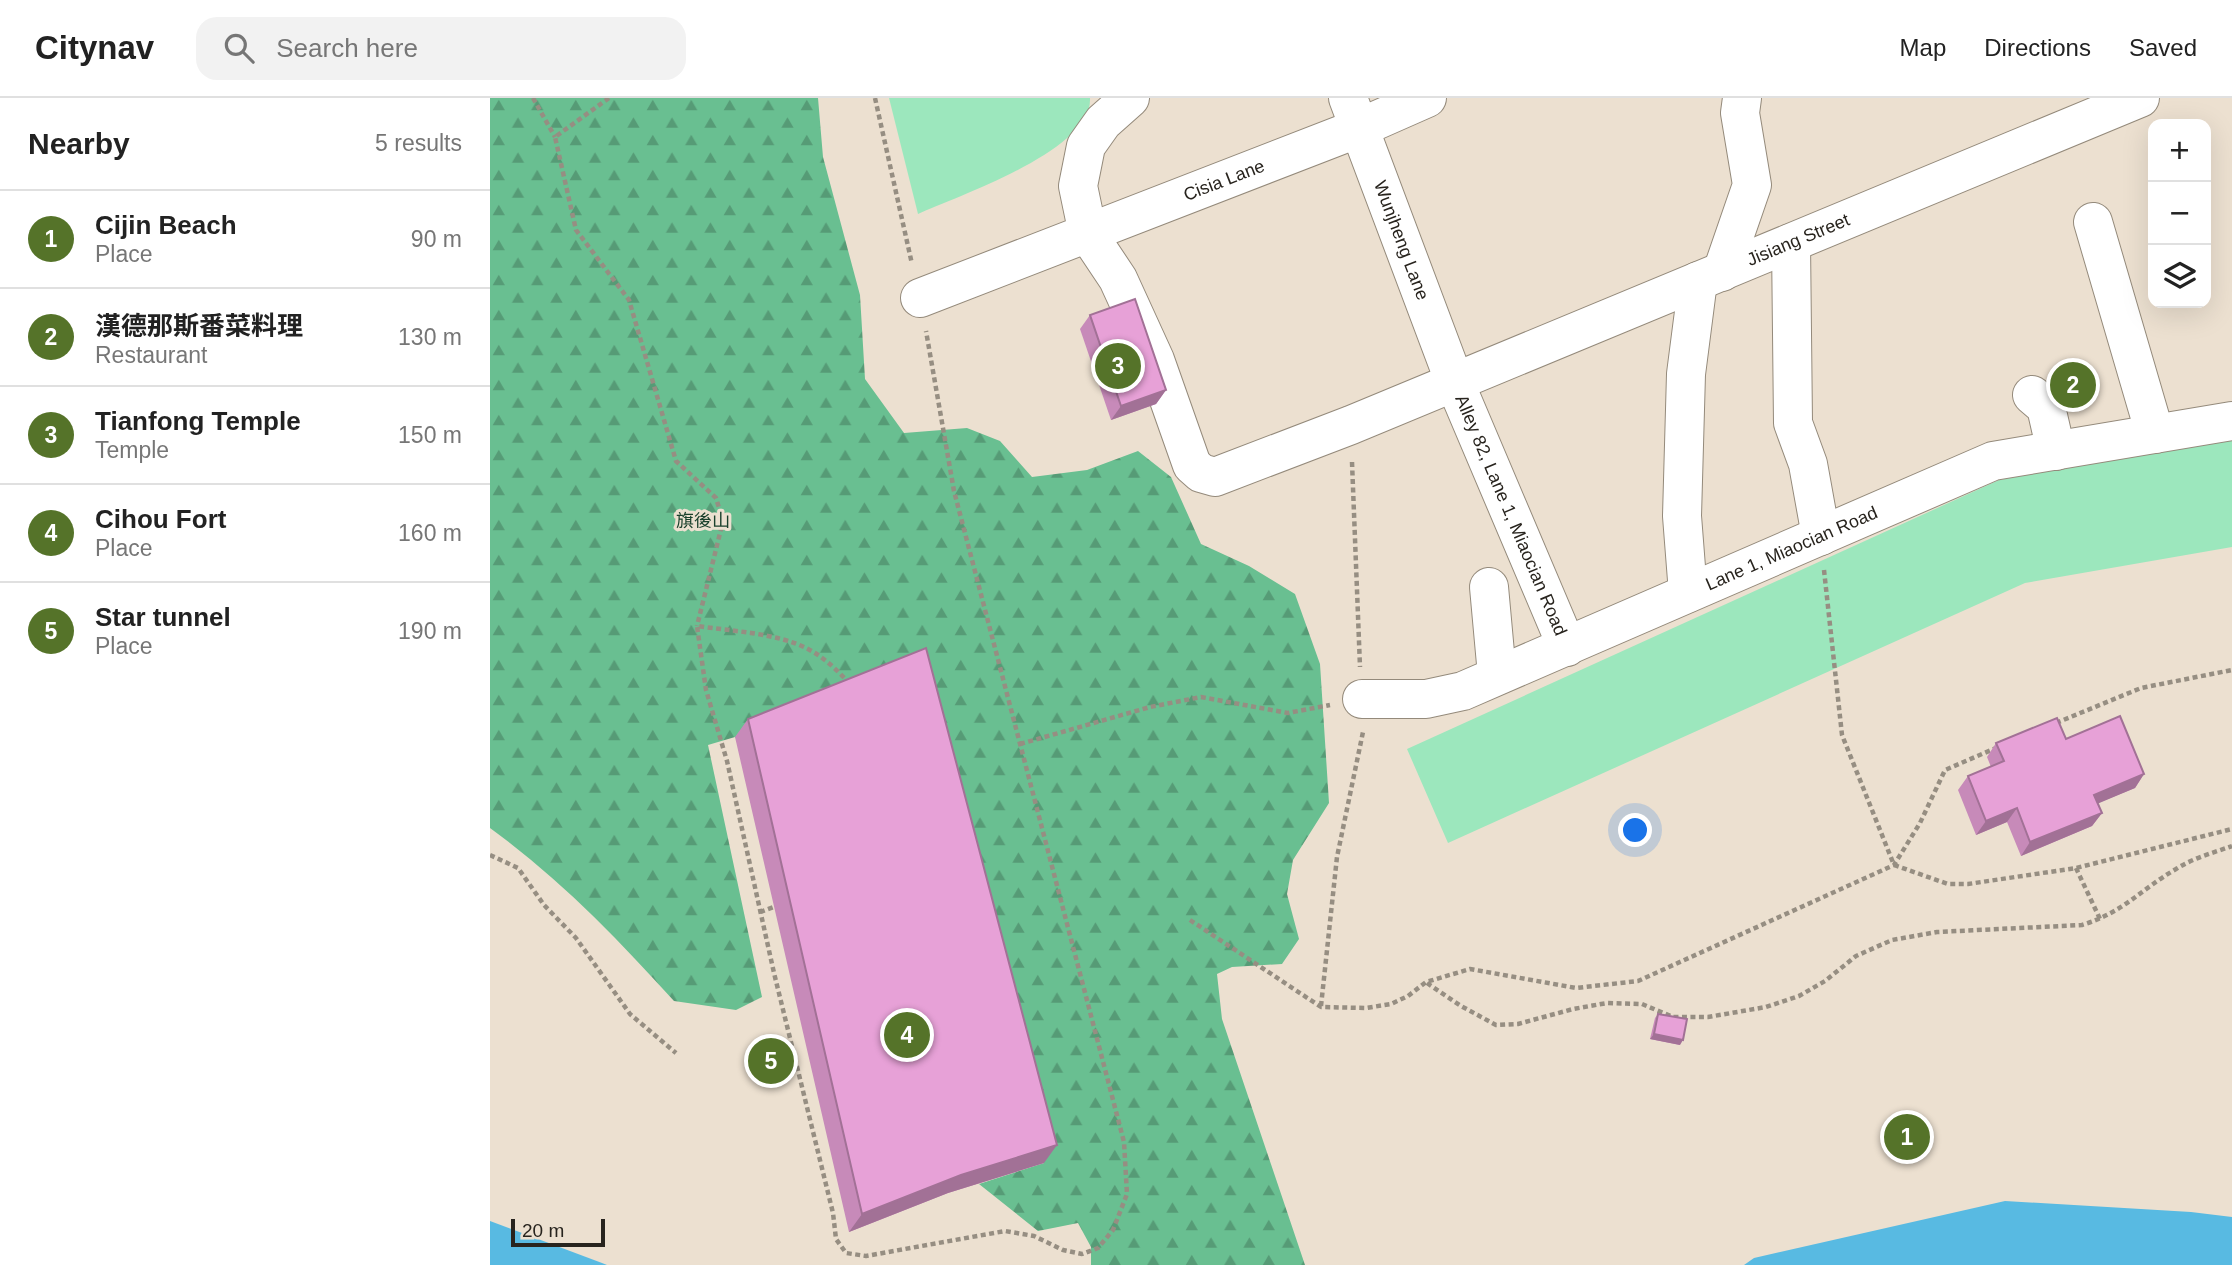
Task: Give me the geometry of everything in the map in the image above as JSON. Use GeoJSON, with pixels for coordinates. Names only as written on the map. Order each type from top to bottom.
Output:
{"type":"FeatureCollection","features":[{"type":"Feature","properties":{"kind":"street"},"geometry":{"type":"LineString","coordinates":[[1088,234],[1078,186],[1086,146],[1103,122],[1130,98]]}},
{"type":"Feature","properties":{"kind":"street","name":"Cisia Lane"},"geometry":{"type":"LineString","coordinates":[[920,298],[1088,234],[1353,113],[1427,98]]}},
{"type":"Feature","properties":{"kind":"street"},"geometry":{"type":"LineString","coordinates":[[1688,593],[1682,516],[1686,374],[1710,277],[1752,185],[1740,113],[1742,98]]}},
{"type":"Feature","properties":{"kind":"street","name":"Jisiang Street"},"geometry":{"type":"LineString","coordinates":[[1088,234],[1118,279],[1155,360],[1192,465],[1201,473],[1215,477],[1455,383],[2140,98]]}},
{"type":"Feature","properties":{"kind":"street","name":"Wunjheng Lane"},"geometry":{"type":"LineString","coordinates":[[1353,113],[1455,383]]}},
{"type":"Feature","properties":{"kind":"street"},"geometry":{"type":"LineString","coordinates":[[2093,222],[2155,434]]}},
{"type":"Feature","properties":{"kind":"street"},"geometry":{"type":"LineString","coordinates":[[1791,243],[1793,423],[1808,464],[1821,536]]}},
{"type":"Feature","properties":{"kind":"street","name":"Alley 82, Lane 1, Miaocian Road"},"geometry":{"type":"LineString","coordinates":[[1455,383],[1567,647]]}},
{"type":"Feature","properties":{"kind":"street"},"geometry":{"type":"LineString","coordinates":[[2032,395],[2046,407],[2056,451]]}},
{"type":"Feature","properties":{"kind":"street","name":"Lane 1, Miaocian Road"},"geometry":{"type":"LineString","coordinates":[[1362,699],[1426,699],[1462,691],[1993,461],[2232,421]]}},
{"type":"Feature","properties":{"kind":"street"},"geometry":{"type":"LineString","coordinates":[[1489,587],[1497,675]]}},
{"type":"Feature","properties":{"kind":"path"},"geometry":{"type":"LineString","coordinates":[[533,98],[555,136],[576,230],[629,300],[676,461],[716,498],[723,520],[696,626],[706,690],[727,761],[760,912],[833,1213],[836,1239],[846,1253],[866,1256],[1005,1231],[1034,1236],[1063,1251],[1082,1254],[1098,1248],[1113,1230],[1127,1194],[1124,1142],[954,491],[920,298],[875,98]]}},
{"type":"Feature","properties":{"kind":"path"},"geometry":{"type":"LineString","coordinates":[[555,136],[609,98]]}},
{"type":"Feature","properties":{"kind":"path"},"geometry":{"type":"LineString","coordinates":[[1321,1007],[1337,858],[1363,737],[1351,425]]}},
{"type":"Feature","properties":{"kind":"path"},"geometry":{"type":"LineString","coordinates":[[1821,536],[1842,734],[1894,865],[1948,884],[1968,884],[2076,869],[2232,829]]}},
{"type":"Feature","properties":{"kind":"path"},"geometry":{"type":"LineString","coordinates":[[696,626],[778,639],[806,648],[832,665],[859,693]]}},
{"type":"Feature","properties":{"kind":"path"},"geometry":{"type":"LineString","coordinates":[[2055,724],[2141,688],[2232,670]]}},
{"type":"Feature","properties":{"kind":"path"},"geometry":{"type":"LineString","coordinates":[[1020,744],[1150,708],[1201,697],[1288,713],[1362,699]]}},
{"type":"Feature","properties":{"kind":"path"},"geometry":{"type":"LineString","coordinates":[[1190,920],[1321,1007],[1366,1008],[1391,1004],[1408,996],[1426,982],[1470,969],[1576,988],[1639,981],[1894,865],[1920,823],[1945,769],[2007,744]]}},
{"type":"Feature","properties":{"kind":"path"},"geometry":{"type":"LineString","coordinates":[[1426,982],[1496,1026],[1518,1024],[1607,1003],[1642,1004],[1673,1017],[1739,1014],[1799,996],[1825,981],[1856,956],[1892,940],[1937,932],[2082,925],[2100,919],[2123,908],[2175,869],[2196,858],[2232,846]]}},
{"type":"Feature","properties":{"kind":"path"},"geometry":{"type":"LineString","coordinates":[[490,855],[517,868],[544,905],[576,938],[630,1014],[676,1053]]}},
{"type":"Feature","properties":{"kind":"path"},"geometry":{"type":"LineString","coordinates":[[2076,869],[2100,919]]}},
{"type":"Feature","properties":{"kind":"path"},"geometry":{"type":"LineString","coordinates":[[760,912],[784,904]]}},
{"type":"Feature","properties":{"kind":"green space","name":"旗後山"},"geometry":{"type":"Polygon","coordinates":[[[490,98],[818,98],[823,157],[860,295],[865,379],[904,433],[967,428],[1000,441],[1032,477],[1087,470],[1138,451],[1171,477],[1201,544],[1249,566],[1295,594],[1320,664],[1329,803],[1293,860],[1287,894],[1299,939],[1282,964],[1232,967],[1217,974],[1222,1019],[1305,1265],[1091,1265],[1091,1247],[1078,1223],[1038,1231],[979,1184],[1044,1163],[735,737],[708,745],[762,997],[736,1010],[674,1001],[586,910],[540,867],[490,828],[490,98]]]}},
{"type":"Feature","properties":{"kind":"green space"},"geometry":{"type":"Polygon","coordinates":[[[889,98],[1090,98],[1085,117],[1070,136],[1047,153],[991,183],[918,214],[889,98]]]}},
{"type":"Feature","properties":{"kind":"green space"},"geometry":{"type":"Polygon","coordinates":[[[2232,438],[2232,547],[2025,583],[1448,843],[1407,749],[1999,480],[2232,438]]]}},
{"type":"Feature","properties":{"kind":"water"},"geometry":{"type":"Polygon","coordinates":[[[2005,1201],[2191,1212],[2232,1217],[2232,1265],[1744,1265],[1754,1258],[2005,1201]]]}},
{"type":"Feature","properties":{"kind":"water"},"geometry":{"type":"Polygon","coordinates":[[[490,1221],[602,1263],[607,1265],[490,1265],[490,1221]]]}},
{"type":"Feature","properties":{"kind":"building"},"geometry":{"type":"Polygon","coordinates":[[[1135,299],[1166,390],[1121,406],[1090,315],[1135,299]]]}},
{"type":"Feature","properties":{"kind":"building"},"geometry":{"type":"Polygon","coordinates":[[[926,648],[1057,1145],[961,1175],[862,1214],[748,719],[926,648]]]}},
{"type":"Feature","properties":{"kind":"building"},"geometry":{"type":"Polygon","coordinates":[[[2120,716],[2144,774],[2094,795],[2102,813],[2030,842],[2017,808],[1986,821],[1968,776],[2004,761],[1996,743],[2057,718],[2066,739],[2120,716]]]}},
{"type":"Feature","properties":{"kind":"building"},"geometry":{"type":"Polygon","coordinates":[[[1658,1014],[1687,1019],[1683,1040],[1654,1034],[1658,1014]]]}},
{"type":"Feature","properties":{"kind":"place","name":"Tianfong Temple"},"geometry":{"type":"Point","coordinates":[1118,366]}},
{"type":"Feature","properties":{"kind":"place","name":"漢德那斯番菜料理"},"geometry":{"type":"Point","coordinates":[2073,385]}},
{"type":"Feature","properties":{"kind":"place","name":"Cihou Fort"},"geometry":{"type":"Point","coordinates":[907,1035]}},
{"type":"Feature","properties":{"kind":"place","name":"Star tunnel"},"geometry":{"type":"Point","coordinates":[771,1061]}},
{"type":"Feature","properties":{"kind":"place","name":"Cijin Beach"},"geometry":{"type":"Point","coordinates":[1907,1137]}}]}
